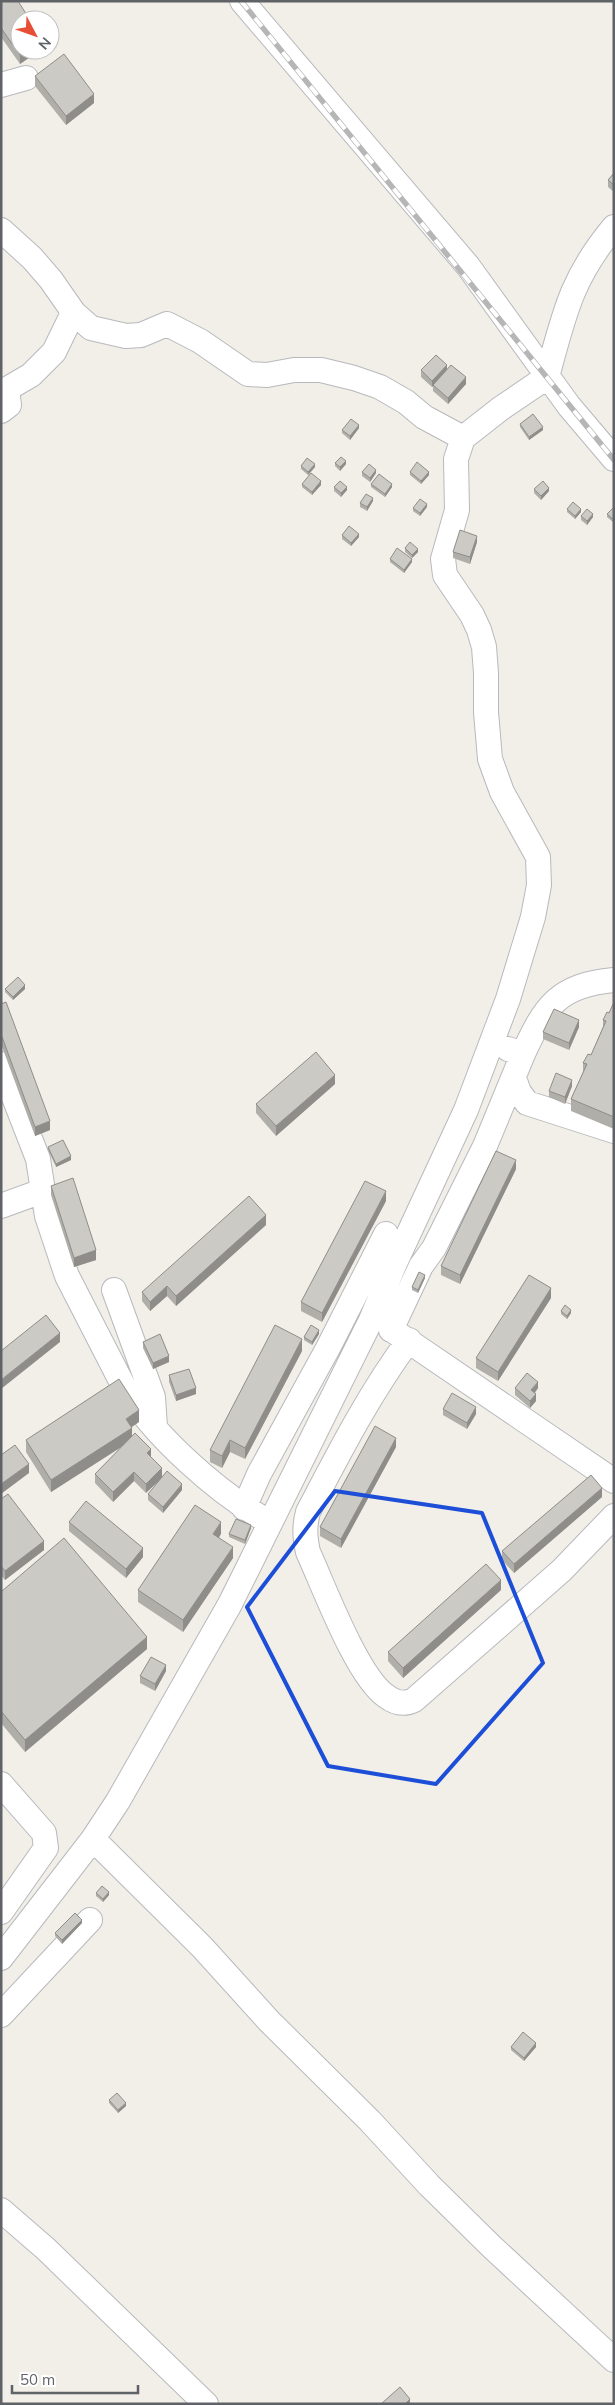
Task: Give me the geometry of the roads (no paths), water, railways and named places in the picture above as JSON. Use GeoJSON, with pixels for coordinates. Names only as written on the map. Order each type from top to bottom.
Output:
{"type":"FeatureCollection","features":[{"type":"Feature","properties":{"kind":"street"},"geometry":{"type":"LineString","coordinates":[[242,1],[468,266],[547,377],[614,460]]}},
{"type":"Feature","properties":{"kind":"street"},"geometry":{"type":"LineString","coordinates":[[1,85],[26,78]]}},
{"type":"Feature","properties":{"kind":"street"},"geometry":{"type":"LineString","coordinates":[[614,227],[589,258],[577,279],[565,310],[547,377],[500,409],[463,438],[456,459],[457,510],[443,559],[444,575],[464,603],[479,630],[484,646],[490,759],[502,792],[538,858],[539,885],[533,917],[508,999],[492,1043],[466,1110],[395,1262],[390,1330],[376,1386],[308,1512],[305,1524],[305,1538],[308,1552],[361,1666],[384,1696],[395,1702],[406,1704],[414,1700],[562,1570],[614,1516]]}},
{"type":"Feature","properties":{"kind":"street"},"geometry":{"type":"LineString","coordinates":[[1,230],[32,258],[51,280],[73,312],[91,328],[119,336],[141,335],[167,324],[188,333],[248,374],[254,376],[294,370],[321,370],[354,378],[380,387],[406,402],[424,417],[463,438]]}},
{"type":"Feature","properties":{"kind":"street"},"geometry":{"type":"LineString","coordinates":[[1,410],[9,405],[8,389],[31,375],[54,352],[73,312]]}},
{"type":"Feature","properties":{"kind":"street"},"geometry":{"type":"LineString","coordinates":[[1,1958],[94,1839],[230,1604],[269,1522],[390,1330],[421,1266],[434,1248],[484,1146],[538,1023],[550,1004],[589,982],[614,980]]}},
{"type":"Feature","properties":{"kind":"street"},"geometry":{"type":"LineString","coordinates":[[492,1043],[523,1054]]}},
{"type":"Feature","properties":{"kind":"street"},"geometry":{"type":"LineString","coordinates":[[1,1064],[38,1159],[47,1216],[67,1276],[78,1301],[132,1400],[155,1427],[198,1470],[244,1508],[269,1522]]}},
{"type":"Feature","properties":{"kind":"street"},"geometry":{"type":"LineString","coordinates":[[514,1078],[519,1092],[527,1103],[614,1131]]}},
{"type":"Feature","properties":{"kind":"street"},"geometry":{"type":"LineString","coordinates":[[1,1206],[42,1191]]}},
{"type":"Feature","properties":{"kind":"street"},"geometry":{"type":"LineString","coordinates":[[244,1508],[259,1474],[328,1348],[386,1234]]}},
{"type":"Feature","properties":{"kind":"street"},"geometry":{"type":"LineString","coordinates":[[114,1290],[153,1397],[155,1427]]}},
{"type":"Feature","properties":{"kind":"street"},"geometry":{"type":"LineString","coordinates":[[390,1330],[614,1481]]}},
{"type":"Feature","properties":{"kind":"street"},"geometry":{"type":"LineString","coordinates":[[1,1784],[44,1832],[46,1848],[1,1912]]}},
{"type":"Feature","properties":{"kind":"street"},"geometry":{"type":"LineString","coordinates":[[94,1839],[202,1947],[269,2021],[370,2122],[428,2185],[614,2360]]}},
{"type":"Feature","properties":{"kind":"street"},"geometry":{"type":"LineString","coordinates":[[1,2015],[90,1920]]}},
{"type":"Feature","properties":{"kind":"street"},"geometry":{"type":"LineString","coordinates":[[1,2210],[46,2249],[206,2404]]}},
{"type":"Feature","properties":{"kind":"railway"},"geometry":{"type":"LineString","coordinates":[[241,1],[614,460]]}}]}
